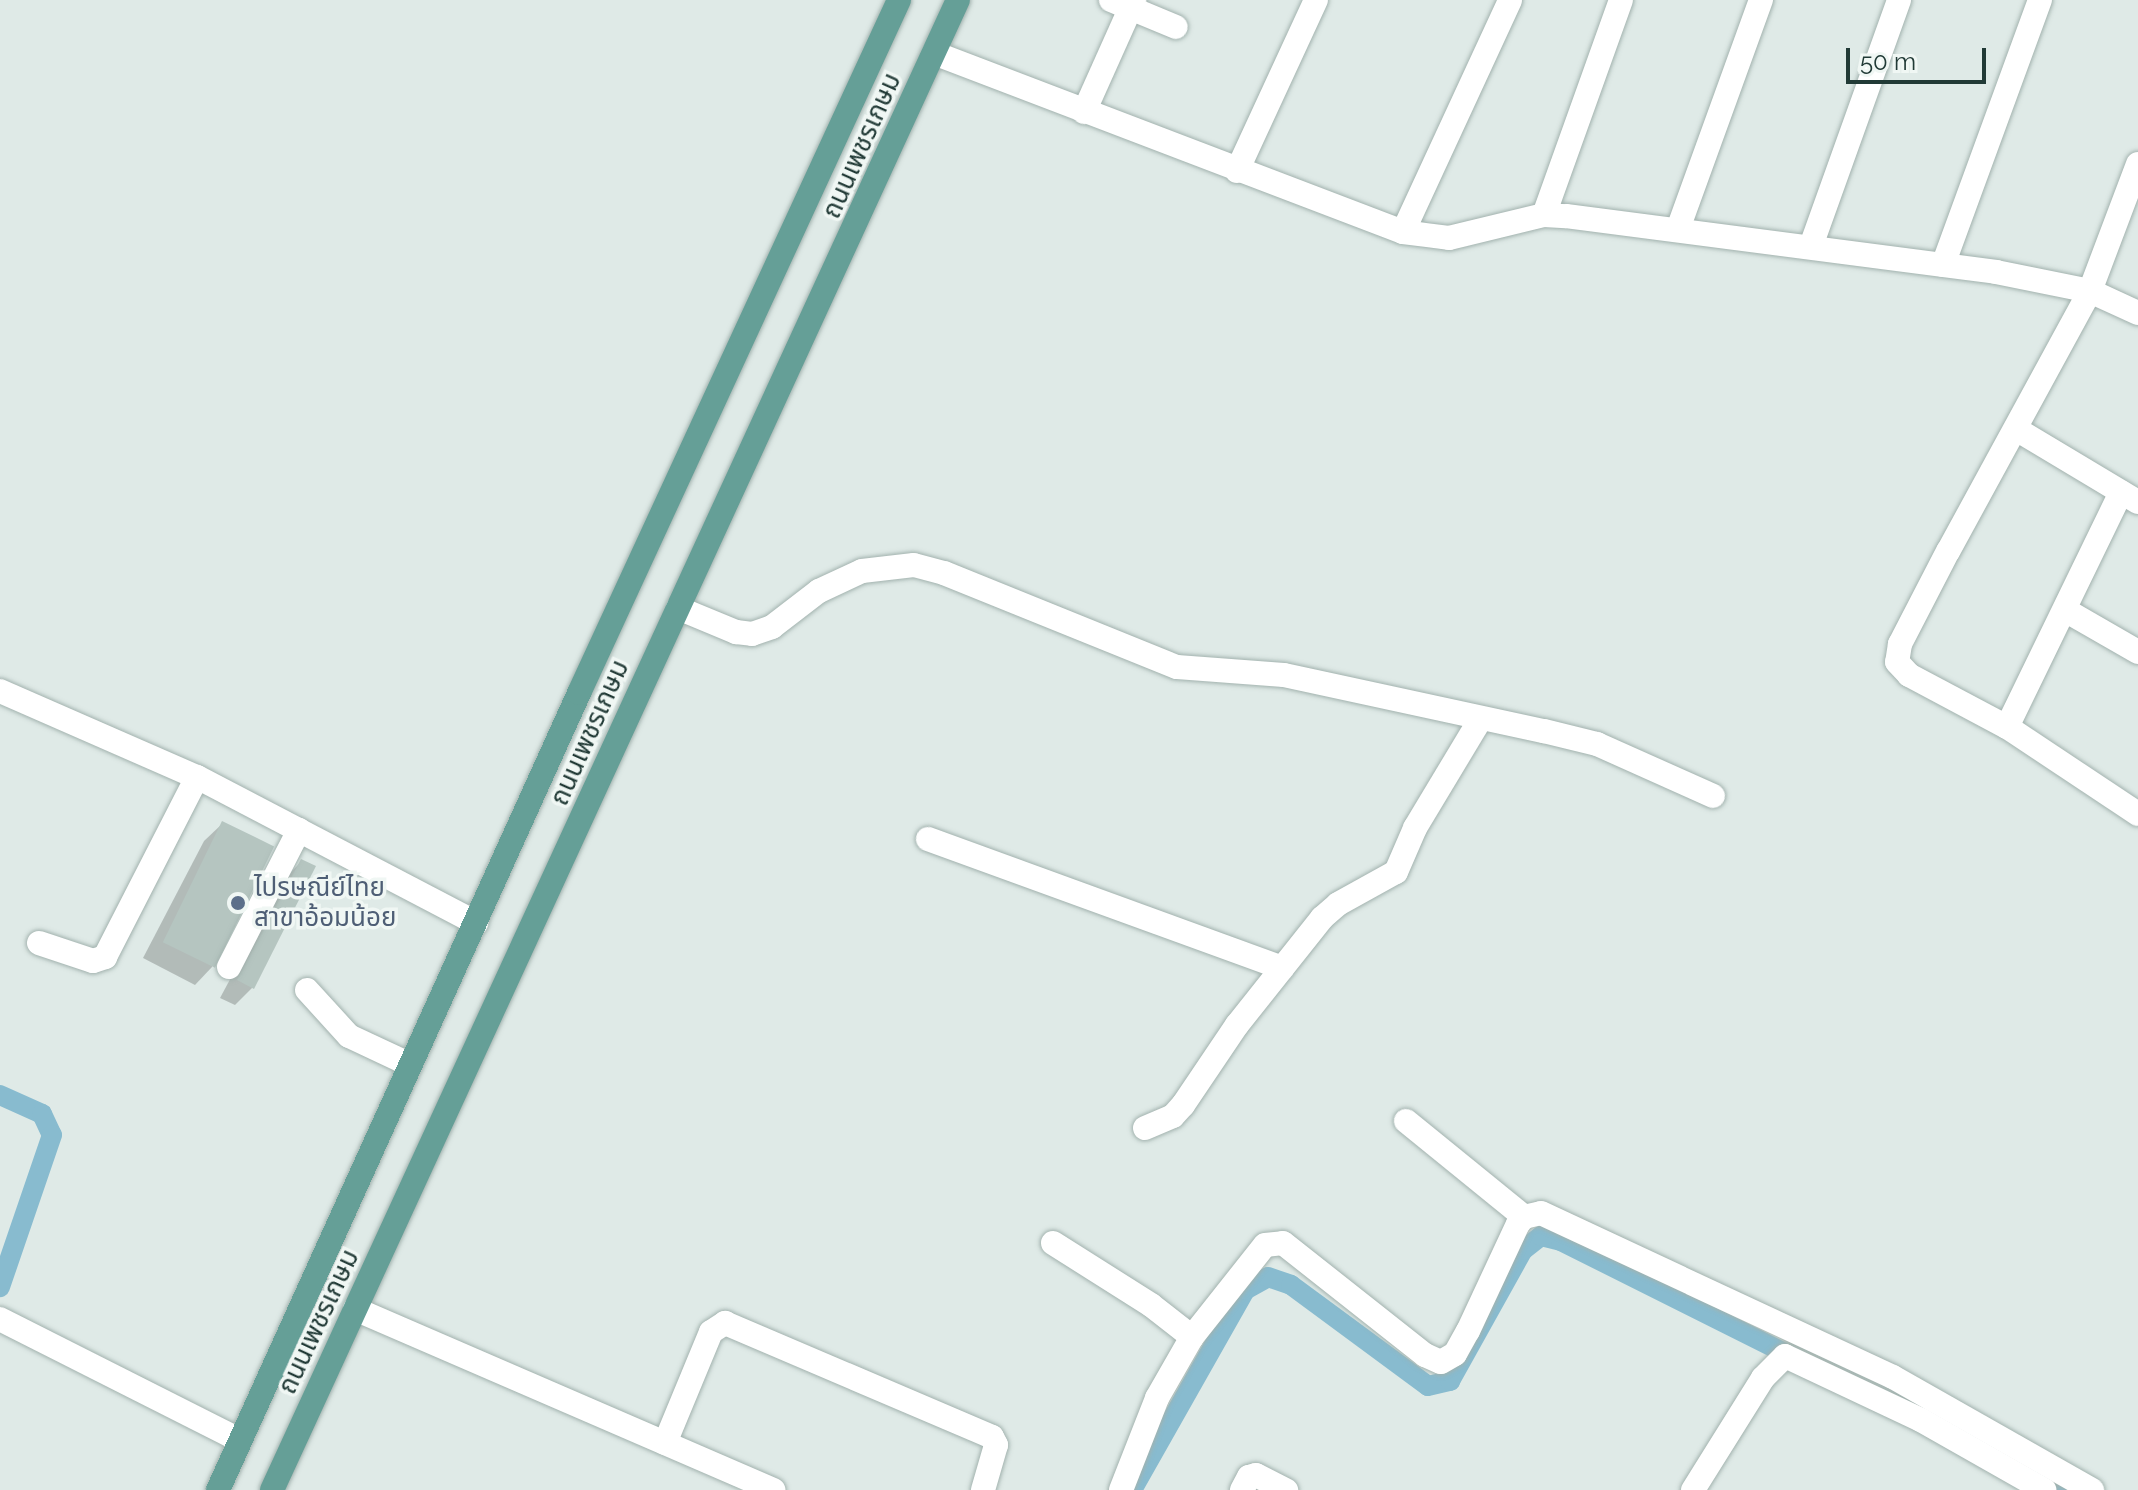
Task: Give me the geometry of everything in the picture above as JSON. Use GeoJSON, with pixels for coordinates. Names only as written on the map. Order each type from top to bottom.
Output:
{"type":"FeatureCollection","features":[{"type":"Feature","properties":{"kind":"main road","name":"ถนนเพชรเกษม"},"geometry":{"type":"LineString","coordinates":[[218,1490],[899,0]]}},
{"type":"Feature","properties":{"kind":"main road","name":"ถนนเพชรเกษม"},"geometry":{"type":"LineString","coordinates":[[272,1490],[958,0]]}},
{"type":"Feature","properties":{"kind":"street"},"geometry":{"type":"LineString","coordinates":[[1237,171],[1316,0]]}},
{"type":"Feature","properties":{"kind":"street"},"geometry":{"type":"LineString","coordinates":[[1403,232],[1510,0]]}},
{"type":"Feature","properties":{"kind":"street"},"geometry":{"type":"LineString","coordinates":[[1544,215],[1621,0]]}},
{"type":"Feature","properties":{"kind":"street"},"geometry":{"type":"LineString","coordinates":[[1678,229],[1761,0]]}},
{"type":"Feature","properties":{"kind":"street"},"geometry":{"type":"LineString","coordinates":[[1811,246],[1899,0]]}},
{"type":"Feature","properties":{"kind":"street"},"geometry":{"type":"LineString","coordinates":[[1943,265],[2040,0]]}},
{"type":"Feature","properties":{"kind":"street"},"geometry":{"type":"LineString","coordinates":[[1084,112],[1125,3],[1176,27]]}},
{"type":"Feature","properties":{"kind":"street"},"geometry":{"type":"LineString","coordinates":[[934,53],[1403,232],[1449,238],[1544,215],[1678,229],[1943,265],[2090,291],[2138,313]]}},
{"type":"Feature","properties":{"kind":"street"},"geometry":{"type":"LineString","coordinates":[[2138,164],[2090,291],[1900,644],[1897,662],[1909,675],[2007,727],[2138,814]]}},
{"type":"Feature","properties":{"kind":"street"},"geometry":{"type":"LineString","coordinates":[[2007,727],[2065,610],[2129,497],[2016,429]]}},
{"type":"Feature","properties":{"kind":"street"},"geometry":{"type":"LineString","coordinates":[[678,608],[736,632],[752,634],[772,627],[819,591],[862,571],[914,565],[944,573],[1177,667],[1284,675],[1597,744],[1713,796]]}},
{"type":"Feature","properties":{"kind":"street"},"geometry":{"type":"LineString","coordinates":[[2065,610],[2138,652]]}},
{"type":"Feature","properties":{"kind":"street"},"geometry":{"type":"LineString","coordinates":[[0,691],[197,777],[476,923]]}},
{"type":"Feature","properties":{"kind":"street"},"geometry":{"type":"LineString","coordinates":[[1145,1128],[1173,1116],[1183,1105],[1282,968],[1338,904],[1396,872],[1415,828],[1480,720]]}},
{"type":"Feature","properties":{"kind":"street"},"geometry":{"type":"LineString","coordinates":[[39,943],[88,960],[100,961],[105,957],[197,777]]}},
{"type":"Feature","properties":{"kind":"street"},"geometry":{"type":"LineString","coordinates":[[229,967],[299,830]]}},
{"type":"Feature","properties":{"kind":"street"},"geometry":{"type":"LineString","coordinates":[[928,839],[1282,968]]}},
{"type":"Feature","properties":{"kind":"street"},"geometry":{"type":"LineString","coordinates":[[307,990],[349,1036],[411,1065]]}},
{"type":"Feature","properties":{"kind":"street"},"geometry":{"type":"LineString","coordinates":[[1406,1121],[1524,1217]]}},
{"type":"Feature","properties":{"kind":"street"},"geometry":{"type":"LineString","coordinates":[[1524,1217],[1541,1213],[1564,1222],[1893,1377],[2092,1490]]}},
{"type":"Feature","properties":{"kind":"street"},"geometry":{"type":"LineString","coordinates":[[1121,1490],[1157,1398],[1192,1337],[1252,1260],[1274,1241],[1298,1253],[1425,1355],[1441,1362],[1455,1354],[1524,1217]]}},
{"type":"Feature","properties":{"kind":"street"},"geometry":{"type":"LineString","coordinates":[[1053,1243],[1151,1305],[1192,1337]]}},
{"type":"Feature","properties":{"kind":"street"},"geometry":{"type":"LineString","coordinates":[[355,1309],[772,1490]]}},
{"type":"Feature","properties":{"kind":"street"},"geometry":{"type":"LineString","coordinates":[[0,1319],[240,1440]]}},
{"type":"Feature","properties":{"kind":"street"},"geometry":{"type":"LineString","coordinates":[[665,1443],[711,1332],[725,1323],[992,1437],[995,1450],[983,1490]]}},
{"type":"Feature","properties":{"kind":"street"},"geometry":{"type":"LineString","coordinates":[[1693,1490],[1763,1378],[1785,1356],[1921,1420],[2044,1490]]}},
{"type":"Feature","properties":{"kind":"street"},"geometry":{"type":"LineString","coordinates":[[1242,1490],[1249,1477],[1256,1475],[1286,1490]]}},
{"type":"Feature","properties":{"kind":"building"},"geometry":{"type":"Polygon","coordinates":[[[222,821],[274,846],[215,968],[163,942],[222,821]]]}},
{"type":"Feature","properties":{"kind":"building"},"geometry":{"type":"Polygon","coordinates":[[[301,859],[316,866],[254,989],[237,980],[301,859]]]}},
{"type":"Feature","properties":{"kind":"waterway"},"geometry":{"type":"LineString","coordinates":[[0,1095],[42,1114],[52,1135],[0,1287]]}},
{"type":"Feature","properties":{"kind":"waterway"},"geometry":{"type":"LineString","coordinates":[[1132,1490],[1245,1290],[1268,1277],[1291,1285],[1428,1386],[1450,1381],[1523,1250],[1541,1236],[1561,1241],[1799,1360]]}},
{"type":"Feature","properties":{"kind":"waterway"},"geometry":{"type":"LineString","coordinates":[[2032,1476],[2060,1490]]}},
{"type":"Feature","properties":{"kind":"place","name":"ไปรษณีย์ไทย สาขาอ้อมน้อย"},"geometry":{"type":"Point","coordinates":[238,903]}}]}
